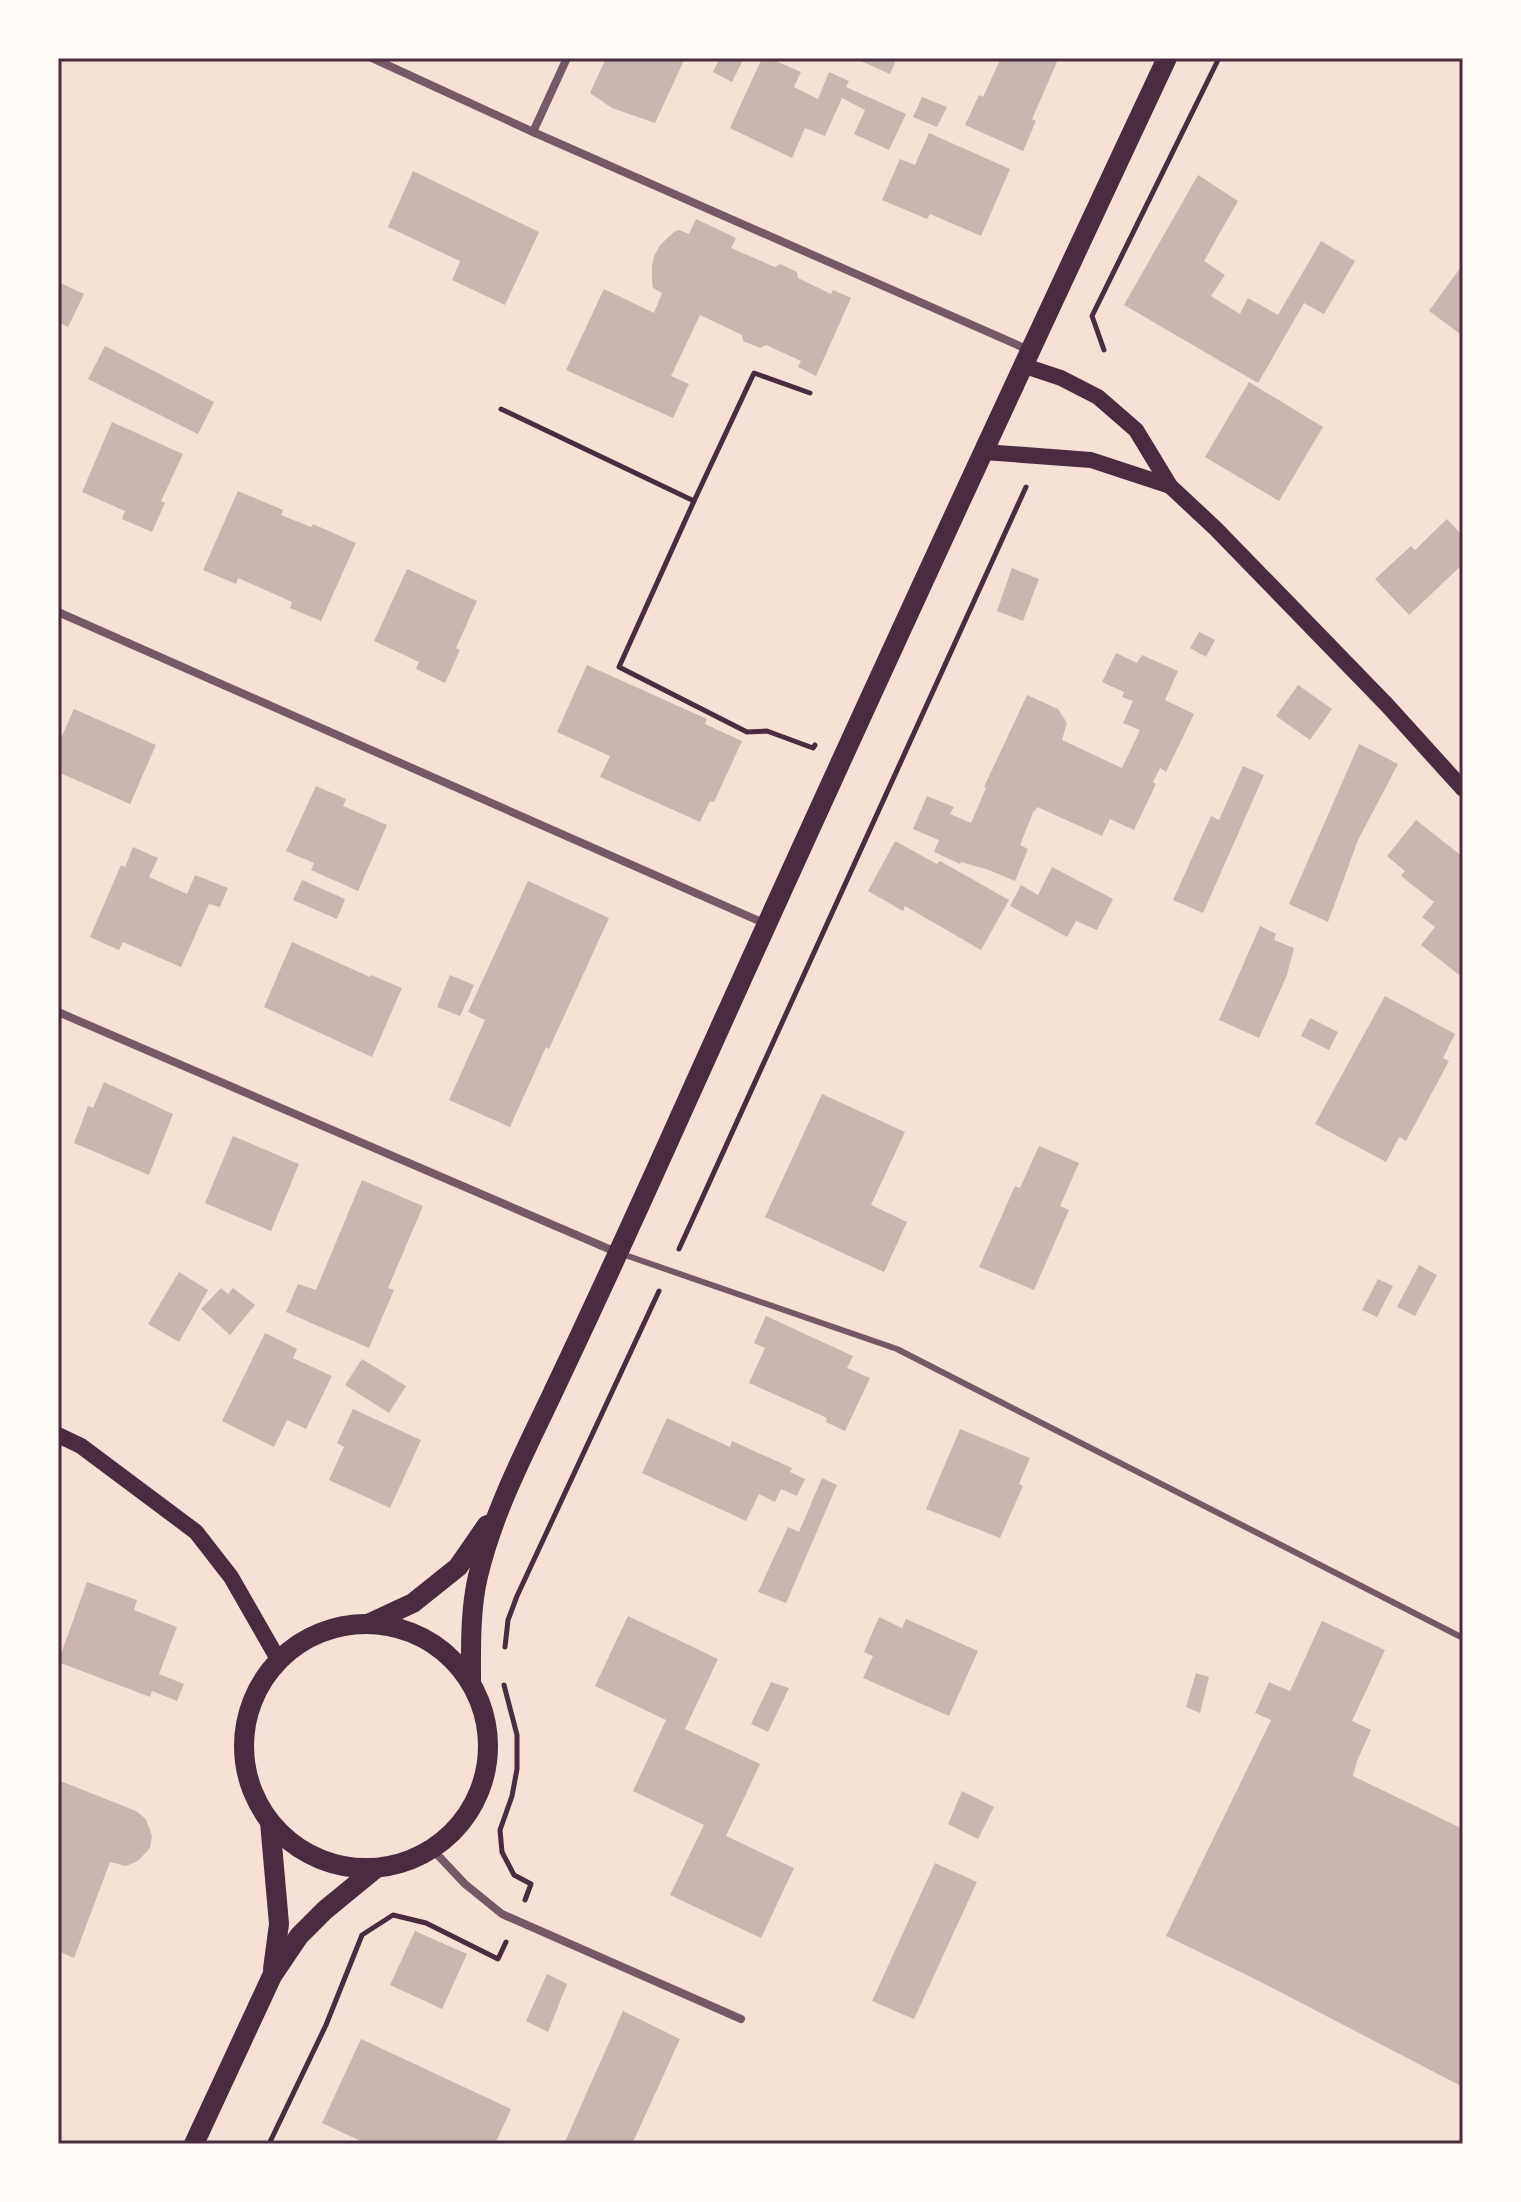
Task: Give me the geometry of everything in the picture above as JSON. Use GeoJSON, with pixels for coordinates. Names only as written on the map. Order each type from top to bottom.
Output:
{"type":"FeatureCollection","features":[{"type":"Feature","properties":{"kind":"main road"},"geometry":{"type":"LineString","coordinates":[[471,1682],[471,1628],[478,1577],[499,1507],[619,1253],[766,924],[1167,58]]}},
{"type":"Feature","properties":{"kind":"main road"},"geometry":{"type":"LineString","coordinates":[[1026,358],[1098,397],[1136,430],[1170,486],[1216,529],[1376,694],[1463,789]]}},
{"type":"Feature","properties":{"kind":"main road"},"geometry":{"type":"LineString","coordinates":[[984,452],[1091,460],[1170,486]]}},
{"type":"Feature","properties":{"kind":"main road"},"geometry":{"type":"LineString","coordinates":[[58,1435],[81,1446],[196,1532],[231,1577],[278,1659]]}},
{"type":"Feature","properties":{"kind":"main road"},"geometry":{"type":"LineString","coordinates":[[370,1623],[413,1603],[458,1567],[499,1507]]}},
{"type":"Feature","properties":{"kind":"main road"},"geometry":{"type":"LineString","coordinates":[[370,1623],[394,1626],[434,1644],[471,1682],[482,1705],[489,1739],[485,1779],[465,1820],[424,1855],[375,1869],[339,1866],[305,1853],[270,1822],[260,1809],[246,1777],[245,1725],[268,1671],[278,1659],[306,1638],[344,1625],[370,1623]]}},
{"type":"Feature","properties":{"kind":"main road"},"geometry":{"type":"LineString","coordinates":[[270,1822],[279,1924],[272,1976]]}},
{"type":"Feature","properties":{"kind":"main road"},"geometry":{"type":"LineString","coordinates":[[194,2144],[272,1976],[299,1936],[375,1869]]}},
{"type":"Feature","properties":{"kind":"street"},"geometry":{"type":"LineString","coordinates":[[372,58],[1026,358]]}},
{"type":"Feature","properties":{"kind":"street"},"geometry":{"type":"LineString","coordinates":[[533,132],[567,58]]}},
{"type":"Feature","properties":{"kind":"street"},"geometry":{"type":"LineString","coordinates":[[58,612],[766,924]]}},
{"type":"Feature","properties":{"kind":"street"},"geometry":{"type":"LineString","coordinates":[[58,1012],[619,1253]]}},
{"type":"Feature","properties":{"kind":"street"},"geometry":{"type":"LineString","coordinates":[[432,1849],[465,1884],[502,1914],[741,2019]]}},
{"type":"Feature","properties":{"kind":"lane"},"geometry":{"type":"LineString","coordinates":[[619,1253],[897,1349],[1463,1638]]}},
{"type":"Feature","properties":{"kind":"path"},"geometry":{"type":"LineString","coordinates":[[1104,350],[1092,316],[1219,58]]}},
{"type":"Feature","properties":{"kind":"path"},"geometry":{"type":"LineString","coordinates":[[810,393],[754,373],[619,667],[747,732],[767,731],[813,748],[819,735]]}},
{"type":"Feature","properties":{"kind":"path"},"geometry":{"type":"LineString","coordinates":[[501,409],[694,501]]}},
{"type":"Feature","properties":{"kind":"path"},"geometry":{"type":"LineString","coordinates":[[517,1596],[1026,487]]}},
{"type":"Feature","properties":{"kind":"path"},"geometry":{"type":"LineString","coordinates":[[269,2144],[326,2025]]}},
{"type":"Feature","properties":{"kind":"building"},"geometry":{"type":"Polygon","coordinates":[[[606,58],[685,58],[655,123],[612,108],[590,93],[606,58]]]}},
{"type":"Feature","properties":{"kind":"building"},"geometry":{"type":"Polygon","coordinates":[[[720,58],[744,58],[732,82],[713,72],[720,58]]]}},
{"type":"Feature","properties":{"kind":"building"},"geometry":{"type":"Polygon","coordinates":[[[762,58],[801,72],[794,87],[818,99],[829,72],[849,81],[846,87],[906,114],[889,150],[854,134],[865,110],[842,98],[825,136],[805,128],[792,158],[730,128],[762,58]]]}},
{"type":"Feature","properties":{"kind":"building"},"geometry":{"type":"Polygon","coordinates":[[[854,58],[897,58],[890,74],[854,58]]]}},
{"type":"Feature","properties":{"kind":"building"},"geometry":{"type":"Polygon","coordinates":[[[1001,58],[1050,58],[1057,62],[1032,119],[1036,121],[1023,151],[965,125],[979,95],[983,97],[1001,58]]]}},
{"type":"Feature","properties":{"kind":"building"},"geometry":{"type":"Polygon","coordinates":[[[922,97],[947,107],[937,127],[913,117],[922,97]]]}},
{"type":"Feature","properties":{"kind":"building"},"geometry":{"type":"Polygon","coordinates":[[[929,133],[1010,169],[981,236],[930,214],[927,219],[882,200],[900,159],[915,165],[929,133]]]}},
{"type":"Feature","properties":{"kind":"building"},"geometry":{"type":"Polygon","coordinates":[[[413,171],[539,232],[505,305],[452,280],[460,261],[388,227],[413,171]]]}},
{"type":"Feature","properties":{"kind":"building"},"geometry":{"type":"Polygon","coordinates":[[[1198,175],[1238,201],[1204,261],[1225,275],[1211,296],[1240,314],[1248,298],[1278,315],[1321,241],[1355,261],[1324,314],[1304,303],[1258,383],[1124,305],[1198,175]]]}},
{"type":"Feature","properties":{"kind":"building"},"geometry":{"type":"Polygon","coordinates":[[[696,219],[736,238],[731,248],[775,267],[780,264],[797,272],[798,278],[831,294],[833,290],[851,298],[816,376],[798,367],[801,361],[766,345],[760,348],[743,341],[742,335],[700,315],[671,376],[689,384],[673,418],[566,370],[604,289],[654,313],[662,293],[653,288],[652,283],[655,254],[674,232],[679,230],[689,234],[696,219]]]}},
{"type":"Feature","properties":{"kind":"building"},"geometry":{"type":"Polygon","coordinates":[[[1463,264],[1463,336],[1429,311],[1463,264]]]}},
{"type":"Feature","properties":{"kind":"building"},"geometry":{"type":"Polygon","coordinates":[[[58,282],[84,294],[68,327],[58,322],[58,282]]]}},
{"type":"Feature","properties":{"kind":"building"},"geometry":{"type":"Polygon","coordinates":[[[105,346],[214,402],[198,434],[88,379],[105,346]]]}},
{"type":"Feature","properties":{"kind":"building"},"geometry":{"type":"Polygon","coordinates":[[[1249,382],[1323,427],[1279,501],[1205,457],[1249,382]]]}},
{"type":"Feature","properties":{"kind":"building"},"geometry":{"type":"Polygon","coordinates":[[[112,422],[183,454],[161,501],[165,503],[152,532],[122,519],[125,511],[82,492],[112,422]]]}},
{"type":"Feature","properties":{"kind":"building"},"geometry":{"type":"Polygon","coordinates":[[[238,491],[283,510],[281,515],[311,527],[313,524],[356,543],[321,621],[290,608],[292,602],[238,578],[236,584],[203,570],[238,491]]]}},
{"type":"Feature","properties":{"kind":"building"},"geometry":{"type":"Polygon","coordinates":[[[1447,519],[1463,536],[1463,564],[1409,615],[1375,579],[1411,546],[1415,550],[1447,519]]]}},
{"type":"Feature","properties":{"kind":"building"},"geometry":{"type":"Polygon","coordinates":[[[1012,568],[1039,579],[1023,621],[997,611],[1012,568]]]}},
{"type":"Feature","properties":{"kind":"building"},"geometry":{"type":"Polygon","coordinates":[[[407,569],[477,601],[456,648],[460,650],[445,683],[416,669],[419,662],[374,641],[407,569]]]}},
{"type":"Feature","properties":{"kind":"building"},"geometry":{"type":"Polygon","coordinates":[[[1199,632],[1215,640],[1206,657],[1190,648],[1199,632]]]}},
{"type":"Feature","properties":{"kind":"building"},"geometry":{"type":"Polygon","coordinates":[[[1116,653],[1137,663],[1142,655],[1178,671],[1165,700],[1194,714],[1166,772],[1160,768],[1153,782],[1156,784],[1134,830],[1110,819],[1102,836],[1037,807],[1020,845],[1028,849],[1015,881],[989,870],[960,864],[934,852],[939,840],[913,829],[927,796],[954,807],[950,814],[971,823],[984,787],[1027,695],[1058,709],[1067,723],[1062,740],[1122,768],[1140,730],[1123,723],[1133,701],[1122,697],[1124,692],[1102,682],[1116,653]]]}},
{"type":"Feature","properties":{"kind":"building"},"geometry":{"type":"Polygon","coordinates":[[[587,665],[707,719],[705,724],[742,741],[714,802],[710,801],[700,822],[600,777],[610,756],[557,732],[587,665]]]}},
{"type":"Feature","properties":{"kind":"building"},"geometry":{"type":"Polygon","coordinates":[[[1298,685],[1332,709],[1310,740],[1276,716],[1298,685]]]}},
{"type":"Feature","properties":{"kind":"building"},"geometry":{"type":"Polygon","coordinates":[[[74,709],[156,745],[130,804],[58,772],[58,745],[74,709]]]}},
{"type":"Feature","properties":{"kind":"building"},"geometry":{"type":"Polygon","coordinates":[[[1359,744],[1398,764],[1358,840],[1328,922],[1289,904],[1359,744]]]}},
{"type":"Feature","properties":{"kind":"building"},"geometry":{"type":"Polygon","coordinates":[[[1243,766],[1264,775],[1203,913],[1173,900],[1211,816],[1219,820],[1243,766]]]}},
{"type":"Feature","properties":{"kind":"building"},"geometry":{"type":"Polygon","coordinates":[[[316,786],[346,799],[343,806],[387,825],[358,891],[311,870],[314,863],[286,851],[316,786]]]}},
{"type":"Feature","properties":{"kind":"building"},"geometry":{"type":"Polygon","coordinates":[[[1416,820],[1463,857],[1463,978],[1421,945],[1435,927],[1422,917],[1434,902],[1401,876],[1405,871],[1387,856],[1416,820]]]}},
{"type":"Feature","properties":{"kind":"building"},"geometry":{"type":"Polygon","coordinates":[[[895,841],[937,864],[940,861],[1009,900],[981,950],[905,906],[903,911],[868,891],[895,841]]]}},
{"type":"Feature","properties":{"kind":"building"},"geometry":{"type":"Polygon","coordinates":[[[133,847],[158,858],[149,877],[187,894],[195,875],[228,888],[220,907],[209,904],[181,967],[123,942],[119,950],[90,937],[121,865],[125,867],[133,847]]]}},
{"type":"Feature","properties":{"kind":"building"},"geometry":{"type":"Polygon","coordinates":[[[1052,867],[1113,899],[1097,930],[1076,921],[1067,937],[1010,906],[1021,885],[1038,895],[1052,867]]]}},
{"type":"Feature","properties":{"kind":"building"},"geometry":{"type":"Polygon","coordinates":[[[302,880],[345,899],[337,919],[293,900],[302,880]]]}},
{"type":"Feature","properties":{"kind":"building"},"geometry":{"type":"Polygon","coordinates":[[[528,881],[609,918],[510,1127],[449,1100],[485,1020],[468,1012],[528,881]]]}},
{"type":"Feature","properties":{"kind":"building"},"geometry":{"type":"Polygon","coordinates":[[[1260,926],[1276,934],[1274,940],[1294,948],[1287,975],[1259,1038],[1219,1020],[1260,926]]]}},
{"type":"Feature","properties":{"kind":"building"},"geometry":{"type":"Polygon","coordinates":[[[292,942],[402,988],[372,1057],[264,1007],[292,942]]]}},
{"type":"Feature","properties":{"kind":"building"},"geometry":{"type":"Polygon","coordinates":[[[450,975],[474,985],[460,1016],[437,1007],[450,975]]]}},
{"type":"Feature","properties":{"kind":"building"},"geometry":{"type":"Polygon","coordinates":[[[1385,996],[1455,1034],[1443,1058],[1449,1061],[1406,1141],[1399,1137],[1386,1162],[1315,1124],[1385,996]]]}},
{"type":"Feature","properties":{"kind":"building"},"geometry":{"type":"Polygon","coordinates":[[[1310,1018],[1338,1032],[1329,1050],[1301,1036],[1310,1018]]]}},
{"type":"Feature","properties":{"kind":"building"},"geometry":{"type":"Polygon","coordinates":[[[104,1082],[173,1114],[149,1175],[74,1143],[88,1106],[93,1108],[104,1082]]]}},
{"type":"Feature","properties":{"kind":"building"},"geometry":{"type":"Polygon","coordinates":[[[822,1094],[905,1132],[871,1205],[907,1222],[884,1272],[765,1217],[822,1094]]]}},
{"type":"Feature","properties":{"kind":"building"},"geometry":{"type":"Polygon","coordinates":[[[233,1136],[299,1164],[271,1231],[205,1203],[233,1136]]]}},
{"type":"Feature","properties":{"kind":"building"},"geometry":{"type":"Polygon","coordinates":[[[1039,1146],[1079,1163],[1060,1206],[1069,1210],[1034,1290],[979,1267],[1015,1186],[1020,1188],[1039,1146]]]}},
{"type":"Feature","properties":{"kind":"building"},"geometry":{"type":"Polygon","coordinates":[[[362,1180],[423,1206],[388,1288],[394,1290],[369,1348],[286,1312],[298,1284],[316,1290],[362,1180]]]}},
{"type":"Feature","properties":{"kind":"building"},"geometry":{"type":"Polygon","coordinates":[[[1419,1265],[1437,1275],[1415,1316],[1397,1307],[1419,1265]]]}},
{"type":"Feature","properties":{"kind":"building"},"geometry":{"type":"Polygon","coordinates":[[[179,1272],[208,1290],[179,1342],[148,1324],[179,1272]]]}},
{"type":"Feature","properties":{"kind":"building"},"geometry":{"type":"Polygon","coordinates":[[[1378,1279],[1393,1286],[1377,1317],[1362,1310],[1378,1279]]]}},
{"type":"Feature","properties":{"kind":"building"},"geometry":{"type":"Polygon","coordinates":[[[221,1288],[228,1294],[233,1288],[255,1305],[230,1335],[201,1309],[221,1288]]]}},
{"type":"Feature","properties":{"kind":"building"},"geometry":{"type":"Polygon","coordinates":[[[766,1316],[853,1356],[847,1368],[870,1378],[845,1431],[826,1422],[825,1417],[749,1383],[765,1348],[754,1343],[766,1316]]]}},
{"type":"Feature","properties":{"kind":"building"},"geometry":{"type":"Polygon","coordinates":[[[265,1333],[297,1349],[293,1358],[332,1376],[306,1429],[287,1420],[274,1447],[222,1421],[265,1333]]]}},
{"type":"Feature","properties":{"kind":"building"},"geometry":{"type":"Polygon","coordinates":[[[362,1359],[406,1386],[389,1413],[345,1385],[362,1359]]]}},
{"type":"Feature","properties":{"kind":"building"},"geometry":{"type":"Polygon","coordinates":[[[353,1409],[421,1440],[390,1508],[329,1480],[344,1447],[337,1443],[353,1409]]]}},
{"type":"Feature","properties":{"kind":"building"},"geometry":{"type":"Polygon","coordinates":[[[667,1418],[730,1447],[732,1441],[792,1468],[790,1472],[805,1479],[797,1496],[781,1489],[775,1502],[759,1494],[746,1521],[642,1473],[667,1418]]]}},
{"type":"Feature","properties":{"kind":"building"},"geometry":{"type":"Polygon","coordinates":[[[960,1429],[1030,1458],[1019,1484],[1023,1486],[1000,1538],[926,1509],[960,1429]]]}},
{"type":"Feature","properties":{"kind":"building"},"geometry":{"type":"Polygon","coordinates":[[[822,1478],[837,1485],[786,1603],[758,1592],[788,1527],[799,1532],[822,1478]]]}},
{"type":"Feature","properties":{"kind":"building"},"geometry":{"type":"Polygon","coordinates":[[[87,1582],[137,1600],[134,1610],[177,1627],[159,1674],[184,1684],[177,1701],[152,1691],[150,1697],[58,1662],[87,1582]]]}},
{"type":"Feature","properties":{"kind":"building"},"geometry":{"type":"Polygon","coordinates":[[[628,1616],[718,1659],[685,1729],[760,1764],[726,1836],[794,1868],[761,1938],[670,1895],[704,1825],[633,1791],[666,1720],[595,1686],[628,1616]]]}},
{"type":"Feature","properties":{"kind":"building"},"geometry":{"type":"Polygon","coordinates":[[[879,1617],[902,1628],[906,1619],[978,1651],[949,1716],[863,1678],[873,1656],[864,1652],[879,1617]]]}},
{"type":"Feature","properties":{"kind":"building"},"geometry":{"type":"Polygon","coordinates":[[[1322,1621],[1385,1650],[1352,1721],[1371,1730],[1353,1776],[1463,1829],[1463,2087],[1166,1936],[1271,1720],[1255,1713],[1269,1682],[1290,1691],[1322,1621]]]}},
{"type":"Feature","properties":{"kind":"building"},"geometry":{"type":"Polygon","coordinates":[[[1196,1673],[1209,1677],[1200,1713],[1186,1707],[1196,1673]]]}},
{"type":"Feature","properties":{"kind":"building"},"geometry":{"type":"Polygon","coordinates":[[[771,1682],[789,1688],[768,1732],[751,1724],[771,1682]]]}},
{"type":"Feature","properties":{"kind":"building"},"geometry":{"type":"Polygon","coordinates":[[[58,1780],[136,1811],[146,1819],[152,1836],[150,1848],[138,1861],[126,1866],[110,1862],[74,1958],[58,1951],[58,1780]]]}},
{"type":"Feature","properties":{"kind":"building"},"geometry":{"type":"Polygon","coordinates":[[[962,1791],[994,1807],[978,1839],[948,1824],[962,1791]]]}},
{"type":"Feature","properties":{"kind":"building"},"geometry":{"type":"Polygon","coordinates":[[[935,1863],[977,1882],[914,2019],[872,2001],[935,1863]]]}},
{"type":"Feature","properties":{"kind":"building"},"geometry":{"type":"Polygon","coordinates":[[[415,1931],[467,1954],[442,2009],[390,1985],[415,1931]]]}},
{"type":"Feature","properties":{"kind":"building"},"geometry":{"type":"Polygon","coordinates":[[[547,1974],[567,1984],[548,2032],[526,2021],[547,1974]]]}},
{"type":"Feature","properties":{"kind":"building"},"geometry":{"type":"Polygon","coordinates":[[[623,2011],[680,2039],[632,2144],[564,2144],[623,2011]]]}},
{"type":"Feature","properties":{"kind":"building"},"geometry":{"type":"Polygon","coordinates":[[[361,2039],[511,2109],[495,2144],[367,2144],[322,2123],[361,2039]]]}}]}
